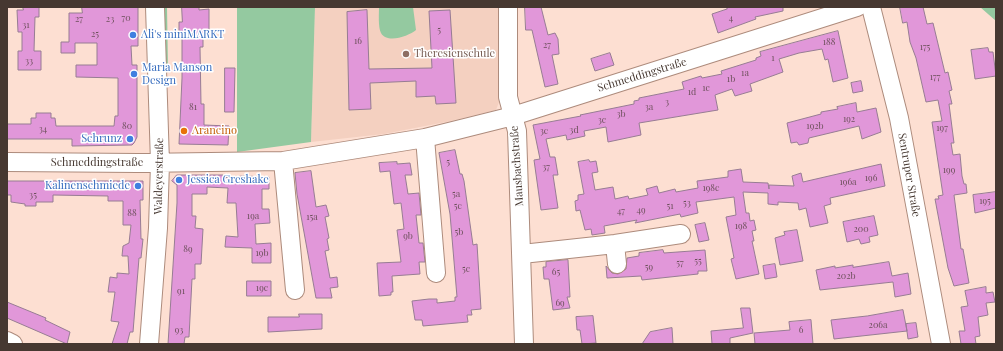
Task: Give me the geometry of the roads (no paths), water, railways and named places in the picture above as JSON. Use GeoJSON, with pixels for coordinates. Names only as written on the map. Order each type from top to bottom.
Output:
{"type":"FeatureCollection","features":[{"type":"Feature","properties":{"kind":"street","name":"Waldeyerstraße"},"geometry":{"type":"LineString","coordinates":[[149,344],[158,228],[160,163],[155,7]]}},
{"type":"Feature","properties":{"kind":"street","name":"Mausbachstraße"},"geometry":{"type":"LineString","coordinates":[[508,7],[508,97],[517,131],[524,344]]}},
{"type":"Feature","properties":{"kind":"street","name":"Schmeddingstraße"},"geometry":{"type":"LineString","coordinates":[[7,162],[160,163],[283,161],[425,138],[513,116],[857,7]]}},
{"type":"Feature","properties":{"kind":"street","name":"Sentruper Straße"},"geometry":{"type":"LineString","coordinates":[[871,7],[899,118],[940,344]]}},
{"type":"Feature","properties":{"kind":"street"},"geometry":{"type":"LineString","coordinates":[[425,138],[436,273]]}},
{"type":"Feature","properties":{"kind":"street"},"geometry":{"type":"LineString","coordinates":[[283,161],[295,290]]}},
{"type":"Feature","properties":{"kind":"street"},"geometry":{"type":"LineString","coordinates":[[522,254],[615,244],[681,234]]}},
{"type":"Feature","properties":{"kind":"street"},"geometry":{"type":"LineString","coordinates":[[615,244],[617,264]]}},
{"type":"Feature","properties":{"kind":"street"},"geometry":{"type":"LineString","coordinates":[[7,341],[13,344]]}},
{"type":"Feature","properties":{"kind":"place","name":"Ali's miniMARKT"},"geometry":{"type":"Point","coordinates":[133,35]}},
{"type":"Feature","properties":{"kind":"place","name":"Theresienschule"},"geometry":{"type":"Point","coordinates":[406,54]}},
{"type":"Feature","properties":{"kind":"place","name":"Maria Manson Design"},"geometry":{"type":"Point","coordinates":[134,74]}},
{"type":"Feature","properties":{"kind":"place","name":"Arancino"},"geometry":{"type":"Point","coordinates":[184,131]}},
{"type":"Feature","properties":{"kind":"place","name":"Schrunz"},"geometry":{"type":"Point","coordinates":[130,139]}},
{"type":"Feature","properties":{"kind":"place","name":"Jessica Greshake"},"geometry":{"type":"Point","coordinates":[179,180]}},
{"type":"Feature","properties":{"kind":"place","name":"Kalinenschmiede"},"geometry":{"type":"Point","coordinates":[138,186]}}]}
